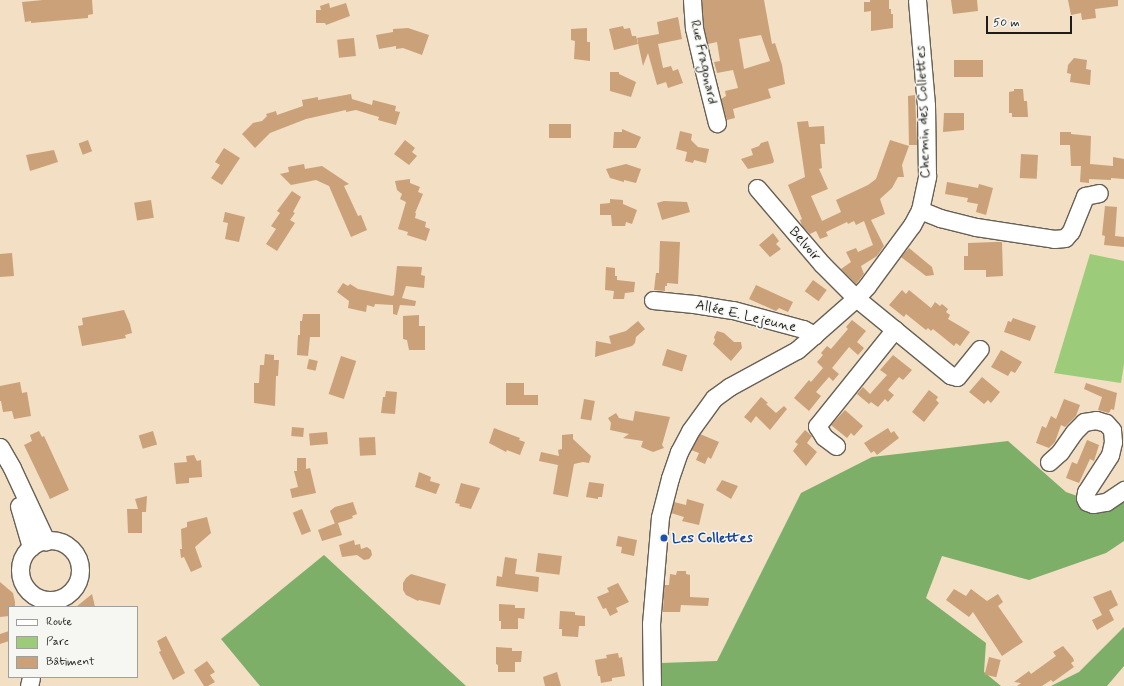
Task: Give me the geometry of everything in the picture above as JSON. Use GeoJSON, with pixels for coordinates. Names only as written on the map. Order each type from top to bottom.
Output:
{"type":"FeatureCollection","features":[{"type":"Feature","properties":{"kind":"street","name":"Rue Fragonard"},"geometry":{"type":"LineString","coordinates":[[692,0],[694,28],[717,123]]}},
{"type":"Feature","properties":{"kind":"street","name":"Chemin des Collettes"},"geometry":{"type":"LineString","coordinates":[[652,686],[652,624],[660,517],[670,478],[679,452],[690,431],[714,398],[797,350],[856,298],[867,286],[912,225],[920,210],[927,176],[927,160],[926,105],[917,0]]}},
{"type":"Feature","properties":{"kind":"street","name":"Belvoir"},"geometry":{"type":"LineString","coordinates":[[758,188],[822,264],[856,298]]}},
{"type":"Feature","properties":{"kind":"street"},"geometry":{"type":"LineString","coordinates":[[920,210],[940,218],[976,227],[1054,239],[1065,238],[1071,231],[1085,196],[1099,193]]}},
{"type":"Feature","properties":{"kind":"street"},"geometry":{"type":"LineString","coordinates":[[856,298],[950,376],[957,377],[980,349]]}},
{"type":"Feature","properties":{"kind":"street","name":"Allée E. Lejeune"},"geometry":{"type":"LineString","coordinates":[[653,300],[733,310],[804,329],[814,335]]}},
{"type":"Feature","properties":{"kind":"street"},"geometry":{"type":"LineString","coordinates":[[836,446],[824,437],[817,426],[895,329]]}},
{"type":"Feature","properties":{"kind":"street"},"geometry":{"type":"LineString","coordinates":[[1049,462],[1060,452],[1074,432],[1084,422],[1096,420],[1106,423],[1112,430],[1113,442],[1110,454],[1086,492],[1085,498],[1087,502],[1093,504],[1106,502],[1124,490]]}},
{"type":"Feature","properties":{"kind":"street"},"geometry":{"type":"LineString","coordinates":[[0,447],[14,473],[38,544]]}},
{"type":"Feature","properties":{"kind":"street"},"geometry":{"type":"LineString","coordinates":[[0,468],[38,544]]}},
{"type":"Feature","properties":{"kind":"street"},"geometry":{"type":"LineString","coordinates":[[59,542],[71,549],[79,560],[79,581],[76,587],[62,602],[52,600],[40,602],[24,585],[20,569],[25,553],[38,544],[59,542]]}},
{"type":"Feature","properties":{"kind":"green space"},"geometry":{"type":"Polygon","coordinates":[[[1090,254],[1124,261],[1124,364],[1121,383],[1054,373],[1090,254]]]}},
{"type":"Feature","properties":{"kind":"green space"},"geometry":{"type":"Polygon","coordinates":[[[1008,441],[1066,492],[1108,507],[1124,499],[1124,541],[1106,553],[1029,580],[942,556],[926,598],[986,643],[984,672],[1001,686],[662,686],[661,663],[717,661],[801,493],[872,457],[1008,441]]]}},
{"type":"Feature","properties":{"kind":"green space"},"geometry":{"type":"Polygon","coordinates":[[[324,555],[466,686],[260,686],[221,639],[324,555]]]}},
{"type":"Feature","properties":{"kind":"green space"},"geometry":{"type":"Polygon","coordinates":[[[1124,627],[1124,666],[1107,686],[1051,686],[1079,672],[1124,627]]]}},
{"type":"Feature","properties":{"kind":"building"},"geometry":{"type":"Polygon","coordinates":[[[43,0],[92,0],[93,14],[88,15],[88,18],[31,23],[31,21],[25,22],[22,2],[43,0]]]}},
{"type":"Feature","properties":{"kind":"building"},"geometry":{"type":"Polygon","coordinates":[[[702,0],[764,0],[772,44],[775,43],[782,65],[785,84],[768,89],[771,98],[733,109],[735,118],[727,120],[721,99],[726,96],[725,91],[738,88],[733,70],[717,73],[714,62],[720,61],[717,42],[708,44],[704,27],[702,0]],[[761,35],[739,39],[744,69],[770,61],[761,35]]]}},
{"type":"Feature","properties":{"kind":"building"},"geometry":{"type":"Polygon","coordinates":[[[870,0],[889,0],[889,9],[891,9],[891,14],[893,14],[893,28],[871,31],[871,11],[864,12],[864,2],[870,2],[870,0]]]}},
{"type":"Feature","properties":{"kind":"building"},"geometry":{"type":"Polygon","coordinates":[[[951,0],[977,0],[978,11],[953,14],[951,0]]]}},
{"type":"Feature","properties":{"kind":"building"},"geometry":{"type":"Polygon","coordinates":[[[1068,0],[1118,0],[1118,6],[1095,9],[1096,18],[1082,20],[1081,13],[1071,15],[1068,0]]]}},
{"type":"Feature","properties":{"kind":"building"},"geometry":{"type":"Polygon","coordinates":[[[329,3],[330,8],[346,3],[350,16],[326,25],[325,23],[316,23],[316,10],[321,10],[320,6],[329,3]]]}},
{"type":"Feature","properties":{"kind":"building"},"geometry":{"type":"Polygon","coordinates":[[[678,17],[682,39],[658,44],[663,68],[671,66],[673,71],[678,69],[683,83],[668,88],[666,82],[657,85],[648,53],[643,66],[637,38],[659,34],[657,22],[678,17]]]}},
{"type":"Feature","properties":{"kind":"building"},"geometry":{"type":"Polygon","coordinates":[[[623,26],[624,29],[630,28],[632,36],[636,36],[638,44],[614,50],[609,29],[623,26]]]}},
{"type":"Feature","properties":{"kind":"building"},"geometry":{"type":"Polygon","coordinates":[[[408,28],[429,35],[422,55],[403,48],[396,49],[396,46],[379,49],[376,35],[393,32],[393,29],[408,28]]]}},
{"type":"Feature","properties":{"kind":"building"},"geometry":{"type":"Polygon","coordinates":[[[587,28],[587,42],[590,42],[590,61],[574,59],[575,41],[571,40],[571,29],[587,28]]]}},
{"type":"Feature","properties":{"kind":"building"},"geometry":{"type":"Polygon","coordinates":[[[354,38],[356,56],[339,58],[337,40],[354,38]]]}},
{"type":"Feature","properties":{"kind":"building"},"geometry":{"type":"Polygon","coordinates":[[[1074,58],[1087,60],[1086,69],[1091,70],[1090,85],[1070,82],[1071,74],[1067,73],[1068,65],[1074,58]]]}},
{"type":"Feature","properties":{"kind":"building"},"geometry":{"type":"Polygon","coordinates":[[[954,60],[983,60],[983,77],[954,77],[954,60]]]}},
{"type":"Feature","properties":{"kind":"building"},"geometry":{"type":"Polygon","coordinates":[[[610,72],[619,72],[619,74],[636,82],[631,97],[610,91],[610,72]]]}},
{"type":"Feature","properties":{"kind":"building"},"geometry":{"type":"Polygon","coordinates":[[[1014,89],[1023,89],[1024,101],[1027,101],[1028,117],[1012,117],[1012,113],[1009,113],[1009,92],[1014,91],[1014,89]]]}},
{"type":"Feature","properties":{"kind":"building"},"geometry":{"type":"Polygon","coordinates":[[[351,94],[352,99],[372,105],[373,100],[396,106],[395,111],[400,112],[396,125],[378,120],[379,117],[356,110],[346,112],[346,110],[306,119],[270,133],[255,148],[242,134],[253,123],[262,121],[267,116],[266,114],[276,111],[277,115],[303,106],[302,100],[318,97],[318,100],[351,94]]]}},
{"type":"Feature","properties":{"kind":"building"},"geometry":{"type":"Polygon","coordinates":[[[915,95],[917,145],[909,145],[908,96],[915,95]]]}},
{"type":"Feature","properties":{"kind":"building"},"geometry":{"type":"Polygon","coordinates":[[[944,113],[964,113],[964,130],[943,132],[944,113]]]}},
{"type":"Feature","properties":{"kind":"building"},"geometry":{"type":"Polygon","coordinates":[[[808,121],[809,127],[824,126],[825,144],[820,144],[822,168],[819,169],[828,189],[811,196],[822,221],[841,212],[836,200],[868,185],[876,179],[890,140],[909,146],[902,165],[904,177],[898,177],[892,188],[880,199],[885,214],[871,220],[884,246],[877,256],[861,266],[864,274],[856,284],[841,269],[851,262],[846,252],[856,248],[858,252],[873,245],[864,221],[856,225],[854,221],[848,224],[847,222],[826,232],[828,236],[820,239],[816,231],[810,234],[802,226],[800,220],[802,219],[788,185],[805,177],[797,122],[808,121]]]}},
{"type":"Feature","properties":{"kind":"building"},"geometry":{"type":"Polygon","coordinates":[[[549,124],[571,124],[571,138],[549,138],[549,124]]]}},
{"type":"Feature","properties":{"kind":"building"},"geometry":{"type":"Polygon","coordinates":[[[622,129],[641,137],[636,148],[613,148],[614,132],[622,132],[622,129]]]}},
{"type":"Feature","properties":{"kind":"building"},"geometry":{"type":"Polygon","coordinates":[[[680,131],[692,134],[691,140],[698,147],[709,149],[706,163],[694,160],[693,163],[685,161],[687,152],[676,149],[680,131]]]}},
{"type":"Feature","properties":{"kind":"building"},"geometry":{"type":"Polygon","coordinates":[[[1060,132],[1071,132],[1071,134],[1091,136],[1090,164],[1113,166],[1113,157],[1124,159],[1124,179],[1089,179],[1089,183],[1080,182],[1081,166],[1071,166],[1070,145],[1060,145],[1060,132]]]}},
{"type":"Feature","properties":{"kind":"building"},"geometry":{"type":"Polygon","coordinates":[[[88,140],[92,151],[83,155],[79,143],[88,140]]]}},
{"type":"Feature","properties":{"kind":"building"},"geometry":{"type":"Polygon","coordinates":[[[405,140],[415,148],[412,152],[417,156],[409,165],[394,154],[405,140]]]}},
{"type":"Feature","properties":{"kind":"building"},"geometry":{"type":"Polygon","coordinates":[[[768,141],[774,161],[773,163],[748,169],[741,159],[753,155],[751,149],[768,141]]]}},
{"type":"Feature","properties":{"kind":"building"},"geometry":{"type":"Polygon","coordinates":[[[224,148],[240,158],[222,185],[211,178],[220,165],[215,162],[224,148]]]}},
{"type":"Feature","properties":{"kind":"building"},"geometry":{"type":"Polygon","coordinates":[[[54,150],[58,162],[30,171],[26,155],[54,150]]]}},
{"type":"Feature","properties":{"kind":"building"},"geometry":{"type":"Polygon","coordinates":[[[1021,154],[1038,155],[1037,179],[1020,178],[1021,154]]]}},
{"type":"Feature","properties":{"kind":"building"},"geometry":{"type":"Polygon","coordinates":[[[304,164],[305,169],[322,166],[349,184],[344,186],[358,216],[361,215],[367,230],[351,237],[329,186],[316,180],[291,185],[280,174],[289,172],[288,167],[304,164]]]}},
{"type":"Feature","properties":{"kind":"building"},"geometry":{"type":"Polygon","coordinates":[[[626,164],[641,169],[636,183],[624,180],[624,182],[610,178],[606,169],[626,164]]]}},
{"type":"Feature","properties":{"kind":"building"},"geometry":{"type":"Polygon","coordinates":[[[410,179],[410,183],[420,187],[418,192],[423,194],[415,213],[415,218],[426,222],[425,227],[430,229],[426,241],[407,235],[408,232],[398,229],[406,202],[400,199],[402,194],[397,190],[395,181],[410,179]]]}},
{"type":"Feature","properties":{"kind":"building"},"geometry":{"type":"Polygon","coordinates":[[[947,182],[978,188],[979,184],[993,188],[986,215],[976,212],[978,204],[967,202],[968,198],[945,194],[947,182]]]}},
{"type":"Feature","properties":{"kind":"building"},"geometry":{"type":"Polygon","coordinates":[[[292,191],[301,197],[293,212],[295,213],[290,220],[295,223],[277,251],[266,244],[276,229],[271,226],[280,213],[277,211],[292,191]]]}},
{"type":"Feature","properties":{"kind":"building"},"geometry":{"type":"Polygon","coordinates":[[[610,199],[623,200],[623,204],[637,210],[632,224],[626,222],[625,226],[612,226],[611,215],[600,215],[600,204],[610,203],[610,199]]]}},
{"type":"Feature","properties":{"kind":"building"},"geometry":{"type":"Polygon","coordinates":[[[151,200],[154,218],[137,220],[134,203],[151,200]]]}},
{"type":"Feature","properties":{"kind":"building"},"geometry":{"type":"Polygon","coordinates":[[[664,201],[687,202],[690,212],[662,220],[657,203],[664,201]]]}},
{"type":"Feature","properties":{"kind":"building"},"geometry":{"type":"Polygon","coordinates":[[[1105,206],[1117,207],[1115,236],[1124,237],[1124,247],[1104,245],[1105,236],[1102,235],[1105,206]]]}},
{"type":"Feature","properties":{"kind":"building"},"geometry":{"type":"Polygon","coordinates":[[[225,212],[245,217],[239,242],[225,239],[228,223],[223,222],[225,212]]]}},
{"type":"Feature","properties":{"kind":"building"},"geometry":{"type":"Polygon","coordinates":[[[773,233],[779,241],[776,244],[781,249],[770,257],[759,245],[773,233]]]}},
{"type":"Feature","properties":{"kind":"building"},"geometry":{"type":"Polygon","coordinates":[[[660,241],[680,242],[678,284],[667,283],[667,286],[665,286],[665,291],[654,290],[656,273],[659,273],[660,241]]]}},
{"type":"Feature","properties":{"kind":"building"},"geometry":{"type":"Polygon","coordinates":[[[1002,242],[1003,276],[986,277],[986,270],[964,270],[964,256],[968,256],[968,243],[1002,242]]]}},
{"type":"Feature","properties":{"kind":"building"},"geometry":{"type":"Polygon","coordinates":[[[909,248],[932,267],[934,275],[926,276],[901,257],[909,248]]]}},
{"type":"Feature","properties":{"kind":"building"},"geometry":{"type":"Polygon","coordinates":[[[12,253],[14,276],[0,277],[0,254],[12,253]]]}},
{"type":"Feature","properties":{"kind":"building"},"geometry":{"type":"Polygon","coordinates":[[[397,266],[422,267],[421,275],[425,276],[424,288],[406,286],[402,298],[416,301],[415,306],[400,305],[397,315],[393,314],[393,305],[375,304],[374,307],[367,305],[366,312],[348,308],[349,301],[337,292],[343,283],[348,286],[350,284],[358,289],[392,296],[394,295],[397,266]]]}},
{"type":"Feature","properties":{"kind":"building"},"geometry":{"type":"Polygon","coordinates":[[[606,267],[615,268],[615,276],[617,276],[617,280],[635,282],[634,292],[625,293],[624,299],[613,299],[614,291],[605,290],[606,267]]]}},
{"type":"Feature","properties":{"kind":"building"},"geometry":{"type":"Polygon","coordinates":[[[813,280],[827,290],[819,301],[805,291],[813,280]]]}},
{"type":"Feature","properties":{"kind":"building"},"geometry":{"type":"Polygon","coordinates":[[[756,285],[793,302],[788,312],[779,308],[776,311],[749,299],[756,285]]]}},
{"type":"Feature","properties":{"kind":"building"},"geometry":{"type":"Polygon","coordinates":[[[902,290],[906,294],[909,290],[931,308],[935,302],[940,306],[942,304],[948,309],[946,312],[950,315],[948,319],[970,332],[960,346],[956,343],[954,346],[933,329],[931,331],[928,328],[926,330],[906,314],[904,317],[889,305],[902,290]]]}},
{"type":"Feature","properties":{"kind":"building"},"geometry":{"type":"Polygon","coordinates":[[[124,310],[132,333],[125,335],[126,338],[82,346],[78,326],[83,325],[82,318],[124,310]]]}},
{"type":"Feature","properties":{"kind":"building"},"geometry":{"type":"Polygon","coordinates":[[[303,314],[320,314],[320,337],[310,337],[308,356],[297,355],[298,335],[300,335],[300,321],[302,321],[303,314]]]}},
{"type":"Feature","properties":{"kind":"building"},"geometry":{"type":"Polygon","coordinates":[[[419,315],[419,326],[425,326],[425,350],[409,350],[407,340],[403,339],[403,316],[419,315]]]}},
{"type":"Feature","properties":{"kind":"building"},"geometry":{"type":"Polygon","coordinates":[[[1013,318],[1036,326],[1030,341],[1004,332],[1008,321],[1011,322],[1013,318]]]}},
{"type":"Feature","properties":{"kind":"building"},"geometry":{"type":"Polygon","coordinates":[[[852,320],[866,331],[857,342],[864,348],[858,355],[849,347],[832,368],[839,374],[833,381],[829,377],[816,392],[821,396],[809,411],[794,398],[809,380],[811,382],[823,368],[817,362],[823,355],[821,353],[827,346],[831,349],[848,329],[846,327],[852,320]]]}},
{"type":"Feature","properties":{"kind":"building"},"geometry":{"type":"Polygon","coordinates":[[[638,321],[645,329],[636,337],[635,343],[632,346],[595,357],[596,341],[611,344],[609,336],[626,331],[638,321]]]}},
{"type":"Feature","properties":{"kind":"building"},"geometry":{"type":"Polygon","coordinates":[[[717,331],[724,333],[734,342],[741,342],[742,348],[731,361],[713,344],[717,331]]]}},
{"type":"Feature","properties":{"kind":"building"},"geometry":{"type":"Polygon","coordinates":[[[667,349],[687,355],[682,371],[662,365],[667,349]]]}},
{"type":"Feature","properties":{"kind":"building"},"geometry":{"type":"Polygon","coordinates":[[[1001,350],[1022,362],[1015,373],[1011,371],[1008,376],[991,367],[1001,350]]]}},
{"type":"Feature","properties":{"kind":"building"},"geometry":{"type":"Polygon","coordinates":[[[265,354],[274,355],[274,360],[279,360],[278,376],[276,376],[275,406],[254,403],[254,383],[259,383],[260,365],[264,365],[265,354]]]}},
{"type":"Feature","properties":{"kind":"building"},"geometry":{"type":"Polygon","coordinates":[[[893,355],[912,370],[903,380],[899,377],[888,390],[894,395],[888,402],[885,399],[878,407],[871,402],[869,404],[857,394],[863,387],[870,394],[887,375],[880,370],[893,355]]]}},
{"type":"Feature","properties":{"kind":"building"},"geometry":{"type":"Polygon","coordinates":[[[341,356],[356,361],[344,399],[329,394],[341,356]]]}},
{"type":"Feature","properties":{"kind":"building"},"geometry":{"type":"Polygon","coordinates":[[[309,359],[318,361],[316,371],[307,369],[309,359]]]}},
{"type":"Feature","properties":{"kind":"building"},"geometry":{"type":"Polygon","coordinates":[[[982,377],[1000,392],[991,403],[988,400],[984,404],[969,392],[982,377]]]}},
{"type":"Feature","properties":{"kind":"building"},"geometry":{"type":"Polygon","coordinates":[[[20,382],[22,393],[27,392],[31,416],[14,419],[12,411],[3,412],[0,401],[0,386],[20,382]]]}},
{"type":"Feature","properties":{"kind":"building"},"geometry":{"type":"Polygon","coordinates":[[[506,383],[524,383],[524,395],[538,395],[538,405],[506,405],[506,383]]]}},
{"type":"Feature","properties":{"kind":"building"},"geometry":{"type":"Polygon","coordinates":[[[1086,383],[1117,393],[1114,410],[1111,409],[1109,413],[1098,410],[1102,397],[1084,389],[1086,383]]]}},
{"type":"Feature","properties":{"kind":"building"},"geometry":{"type":"Polygon","coordinates":[[[929,390],[938,397],[936,400],[939,403],[924,422],[912,412],[929,390]]]}},
{"type":"Feature","properties":{"kind":"building"},"geometry":{"type":"Polygon","coordinates":[[[386,391],[397,392],[395,414],[381,413],[383,397],[385,397],[386,391]]]}},
{"type":"Feature","properties":{"kind":"building"},"geometry":{"type":"Polygon","coordinates":[[[761,397],[776,413],[784,406],[787,409],[770,430],[756,416],[751,423],[744,417],[761,397]]]}},
{"type":"Feature","properties":{"kind":"building"},"geometry":{"type":"Polygon","coordinates":[[[584,399],[595,401],[591,421],[581,419],[584,399]]]}},
{"type":"Feature","properties":{"kind":"building"},"geometry":{"type":"Polygon","coordinates":[[[1064,399],[1080,405],[1076,416],[1065,427],[1061,425],[1055,442],[1049,448],[1036,443],[1042,426],[1046,428],[1051,416],[1056,419],[1064,399]]]}},
{"type":"Feature","properties":{"kind":"building"},"geometry":{"type":"Polygon","coordinates":[[[845,410],[863,426],[854,436],[851,433],[847,438],[831,425],[845,410]]]}},
{"type":"Feature","properties":{"kind":"building"},"geometry":{"type":"Polygon","coordinates":[[[635,411],[670,417],[662,445],[664,448],[653,452],[641,447],[643,441],[623,438],[629,434],[610,430],[611,423],[608,418],[616,413],[619,418],[633,421],[635,411]]]}},
{"type":"Feature","properties":{"kind":"building"},"geometry":{"type":"Polygon","coordinates":[[[292,427],[304,428],[303,437],[291,436],[292,427]]]}},
{"type":"Feature","properties":{"kind":"building"},"geometry":{"type":"Polygon","coordinates":[[[494,428],[520,438],[519,440],[525,442],[520,455],[507,450],[506,452],[489,443],[494,428]]]}},
{"type":"Feature","properties":{"kind":"building"},"geometry":{"type":"Polygon","coordinates":[[[888,428],[891,433],[894,431],[899,438],[877,455],[874,451],[871,453],[864,443],[888,428]]]}},
{"type":"Feature","properties":{"kind":"building"},"geometry":{"type":"Polygon","coordinates":[[[805,430],[812,436],[807,443],[817,452],[806,466],[793,451],[798,444],[795,442],[805,430]]]}},
{"type":"Feature","properties":{"kind":"building"},"geometry":{"type":"Polygon","coordinates":[[[39,431],[42,437],[44,436],[69,490],[50,499],[24,445],[32,441],[30,435],[39,431]]]}},
{"type":"Feature","properties":{"kind":"building"},"geometry":{"type":"Polygon","coordinates":[[[153,431],[157,444],[143,449],[139,435],[153,431]]]}},
{"type":"Feature","properties":{"kind":"building"},"geometry":{"type":"Polygon","coordinates":[[[327,432],[328,444],[310,446],[309,434],[327,432]]]}},
{"type":"Feature","properties":{"kind":"building"},"geometry":{"type":"Polygon","coordinates":[[[573,434],[573,439],[591,456],[589,463],[583,462],[574,464],[568,497],[553,494],[558,465],[539,461],[541,452],[559,456],[558,450],[562,449],[562,435],[573,434]]]}},
{"type":"Feature","properties":{"kind":"building"},"geometry":{"type":"Polygon","coordinates":[[[700,434],[719,442],[711,459],[708,457],[705,464],[696,460],[699,453],[691,450],[700,434]]]}},
{"type":"Feature","properties":{"kind":"building"},"geometry":{"type":"Polygon","coordinates":[[[375,437],[376,455],[360,456],[359,438],[375,437]]]}},
{"type":"Feature","properties":{"kind":"building"},"geometry":{"type":"Polygon","coordinates":[[[1087,440],[1099,445],[1094,461],[1090,459],[1079,483],[1066,478],[1072,462],[1077,464],[1087,440]]]}},
{"type":"Feature","properties":{"kind":"building"},"geometry":{"type":"Polygon","coordinates":[[[194,455],[197,461],[201,460],[202,477],[189,478],[189,483],[176,484],[174,463],[187,462],[186,456],[194,455]]]}},
{"type":"Feature","properties":{"kind":"building"},"geometry":{"type":"Polygon","coordinates":[[[297,458],[306,458],[306,469],[310,468],[316,493],[292,498],[290,489],[298,487],[294,471],[297,471],[297,458]]]}},
{"type":"Feature","properties":{"kind":"building"},"geometry":{"type":"Polygon","coordinates":[[[419,472],[431,477],[430,481],[440,484],[436,494],[415,487],[419,472]]]}},
{"type":"Feature","properties":{"kind":"building"},"geometry":{"type":"Polygon","coordinates":[[[722,480],[738,486],[731,499],[716,490],[722,480]]]}},
{"type":"Feature","properties":{"kind":"building"},"geometry":{"type":"Polygon","coordinates":[[[589,482],[604,484],[602,497],[598,497],[598,499],[586,497],[589,482]]]}},
{"type":"Feature","properties":{"kind":"building"},"geometry":{"type":"Polygon","coordinates":[[[461,483],[480,488],[471,509],[459,506],[460,504],[455,503],[461,483]]]}},
{"type":"Feature","properties":{"kind":"building"},"geometry":{"type":"Polygon","coordinates":[[[147,496],[146,512],[142,512],[142,533],[128,533],[127,509],[138,509],[135,499],[147,496]]]}},
{"type":"Feature","properties":{"kind":"building"},"geometry":{"type":"Polygon","coordinates":[[[687,499],[704,504],[699,525],[682,521],[684,517],[671,513],[674,502],[686,505],[687,499]]]}},
{"type":"Feature","properties":{"kind":"building"},"geometry":{"type":"Polygon","coordinates":[[[353,502],[357,514],[352,516],[353,518],[338,523],[342,535],[322,541],[318,530],[335,523],[330,511],[335,507],[353,502]]]}},
{"type":"Feature","properties":{"kind":"building"},"geometry":{"type":"Polygon","coordinates":[[[302,509],[311,531],[302,535],[293,513],[302,509]]]}},
{"type":"Feature","properties":{"kind":"building"},"geometry":{"type":"Polygon","coordinates":[[[207,517],[211,533],[195,547],[202,567],[191,572],[184,557],[181,558],[181,529],[187,527],[187,522],[207,517]]]}},
{"type":"Feature","properties":{"kind":"building"},"geometry":{"type":"Polygon","coordinates":[[[618,536],[637,540],[634,556],[621,553],[622,547],[616,546],[618,536]]]}},
{"type":"Feature","properties":{"kind":"building"},"geometry":{"type":"Polygon","coordinates":[[[354,540],[355,545],[360,544],[361,549],[367,547],[371,550],[372,555],[369,559],[364,560],[357,555],[342,557],[339,545],[354,540]]]}},
{"type":"Feature","properties":{"kind":"building"},"geometry":{"type":"Polygon","coordinates":[[[538,553],[562,556],[560,575],[536,572],[538,553]]]}},
{"type":"Feature","properties":{"kind":"building"},"geometry":{"type":"Polygon","coordinates":[[[505,557],[517,559],[515,574],[539,577],[538,592],[496,586],[497,576],[502,577],[505,557]]]}},
{"type":"Feature","properties":{"kind":"building"},"geometry":{"type":"Polygon","coordinates":[[[677,571],[686,571],[686,574],[690,575],[690,597],[709,598],[708,606],[681,605],[680,612],[663,612],[664,585],[669,585],[670,574],[676,575],[677,571]]]}},
{"type":"Feature","properties":{"kind":"building"},"geometry":{"type":"Polygon","coordinates":[[[411,574],[446,584],[440,605],[418,601],[406,595],[403,590],[403,583],[411,574]]]}},
{"type":"Feature","properties":{"kind":"building"},"geometry":{"type":"Polygon","coordinates":[[[0,582],[13,593],[15,606],[8,606],[8,616],[0,617],[0,582]]]}},
{"type":"Feature","properties":{"kind":"building"},"geometry":{"type":"Polygon","coordinates":[[[618,583],[629,602],[616,608],[618,612],[610,616],[606,608],[603,609],[597,597],[609,592],[607,588],[618,583]]]}},
{"type":"Feature","properties":{"kind":"building"},"geometry":{"type":"Polygon","coordinates":[[[954,589],[966,596],[971,589],[987,601],[998,594],[1003,602],[998,606],[1023,642],[1002,656],[973,612],[969,617],[946,600],[954,589]]]}},
{"type":"Feature","properties":{"kind":"building"},"geometry":{"type":"Polygon","coordinates":[[[1111,590],[1118,605],[1109,610],[1114,620],[1097,630],[1092,620],[1102,615],[1093,597],[1111,590]]]}},
{"type":"Feature","properties":{"kind":"building"},"geometry":{"type":"Polygon","coordinates":[[[92,594],[95,606],[77,606],[92,594]]]}},
{"type":"Feature","properties":{"kind":"building"},"geometry":{"type":"Polygon","coordinates":[[[499,604],[515,605],[515,608],[525,608],[524,619],[518,618],[518,629],[501,629],[501,621],[499,621],[499,604]]]}},
{"type":"Feature","properties":{"kind":"building"},"geometry":{"type":"Polygon","coordinates":[[[560,611],[575,612],[575,615],[585,616],[585,626],[579,626],[578,637],[562,636],[562,629],[559,629],[560,611]]]}},
{"type":"Feature","properties":{"kind":"building"},"geometry":{"type":"Polygon","coordinates":[[[8,631],[8,641],[0,644],[0,634],[8,631]]]}},
{"type":"Feature","properties":{"kind":"building"},"geometry":{"type":"Polygon","coordinates":[[[166,636],[185,673],[173,680],[159,652],[161,651],[157,641],[166,636]]]}},
{"type":"Feature","properties":{"kind":"building"},"geometry":{"type":"Polygon","coordinates":[[[1063,646],[1073,658],[1074,661],[1071,663],[1074,667],[1053,682],[1051,680],[1042,686],[1017,686],[1021,683],[1014,682],[1029,671],[1031,674],[1056,656],[1053,652],[1063,646]]]}},
{"type":"Feature","properties":{"kind":"building"},"geometry":{"type":"Polygon","coordinates":[[[496,647],[512,648],[512,651],[522,651],[521,662],[515,662],[515,672],[498,672],[498,665],[496,664],[496,647]]]}},
{"type":"Feature","properties":{"kind":"building"},"geometry":{"type":"Polygon","coordinates":[[[618,653],[619,658],[622,657],[625,676],[612,678],[612,681],[601,683],[595,660],[607,658],[606,655],[618,653]]]}},
{"type":"Feature","properties":{"kind":"building"},"geometry":{"type":"Polygon","coordinates":[[[989,657],[1001,660],[996,677],[985,674],[989,657]]]}},
{"type":"Feature","properties":{"kind":"building"},"geometry":{"type":"Polygon","coordinates":[[[207,661],[215,672],[210,675],[215,682],[208,686],[204,686],[194,670],[207,661]]]}},
{"type":"Feature","properties":{"kind":"building"},"geometry":{"type":"Polygon","coordinates":[[[557,672],[561,686],[545,686],[543,677],[557,672]]]}},
{"type":"Feature","properties":{"kind":"place","name":"Les Collettes"},"geometry":{"type":"Point","coordinates":[664,538]}}]}
